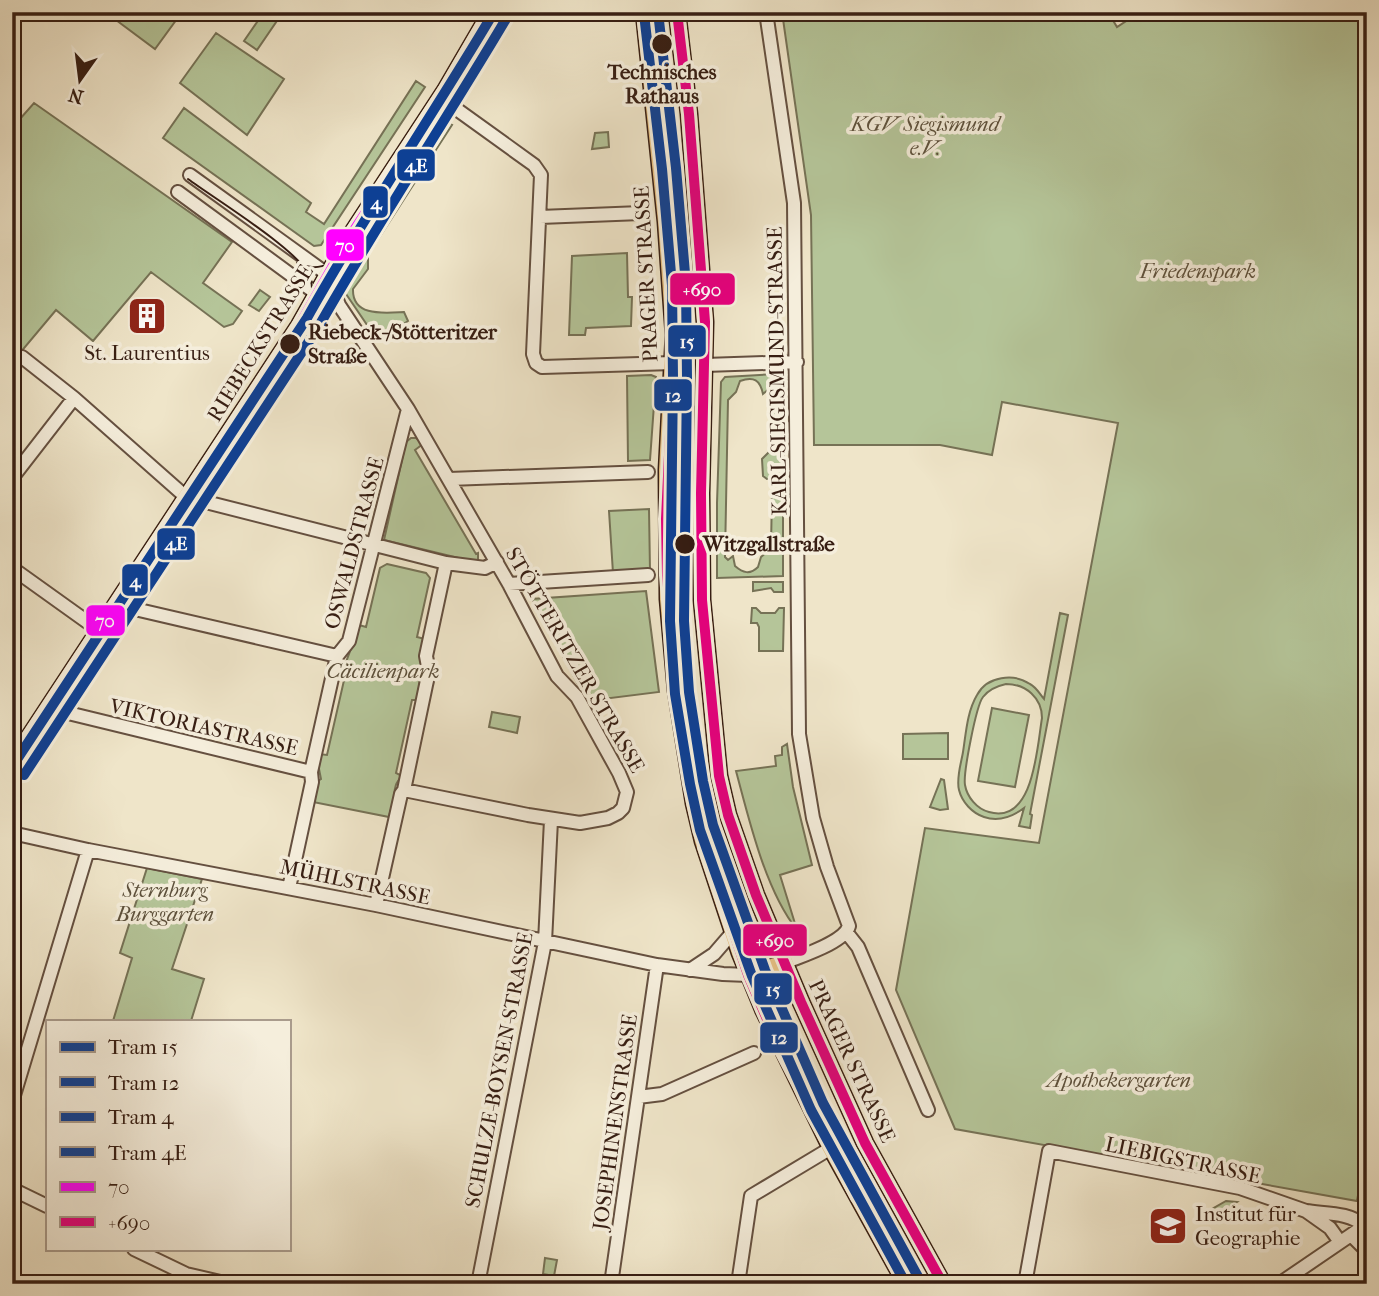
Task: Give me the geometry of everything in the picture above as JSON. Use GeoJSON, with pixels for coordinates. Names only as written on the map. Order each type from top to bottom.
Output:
{"type":"FeatureCollection","features":[{"type":"Feature","properties":{"kind":"main road","name":"RIEBECKSTRASSE"},"geometry":{"type":"LineString","coordinates":[[12,763],[299,326],[327,274],[441,98],[491,12]]}},
{"type":"Feature","properties":{"kind":"main road","name":"PRAGER STRASSE"},"geometry":{"type":"LineString","coordinates":[[644,12],[667,234],[674,335],[666,532],[668,599],[676,690],[700,830],[748,975],[773,1033],[831,1149],[906,1284]]}},
{"type":"Feature","properties":{"kind":"main road","name":"PRAGER STRASSE"},"geometry":{"type":"LineString","coordinates":[[677,12],[689,114],[705,322],[701,493],[702,600],[719,776],[728,816],[784,963],[865,1143],[943,1284]]}},
{"type":"Feature","properties":{"kind":"main road"},"geometry":{"type":"LineString","coordinates":[[748,975],[784,963]]}},
{"type":"Feature","properties":{"kind":"street","name":"KARL-SIEGISMUND-STRASSE"},"geometry":{"type":"LineString","coordinates":[[766,12],[794,204],[799,734],[813,818],[827,867],[847,918],[847,933],[858,947],[928,1111]]}},
{"type":"Feature","properties":{"kind":"street"},"geometry":{"type":"LineString","coordinates":[[441,98],[538,169],[541,175],[533,354],[536,363],[542,367],[673,363]]}},
{"type":"Feature","properties":{"kind":"street"},"geometry":{"type":"LineString","coordinates":[[190,175],[327,274]]}},
{"type":"Feature","properties":{"kind":"street"},"geometry":{"type":"LineString","coordinates":[[178,192],[317,294],[339,304]]}},
{"type":"Feature","properties":{"kind":"street"},"geometry":{"type":"LineString","coordinates":[[540,217],[642,213]]}},
{"type":"Feature","properties":{"kind":"street","name":"STÖTTERITZER STRASSE"},"geometry":{"type":"LineString","coordinates":[[327,274],[339,304],[408,409],[497,562],[557,676],[577,697],[627,792],[623,808],[608,818],[580,823],[551,820],[404,790]]}},
{"type":"Feature","properties":{"kind":"street"},"geometry":{"type":"LineString","coordinates":[[22,357],[74,398],[186,497],[446,563],[485,568],[497,562]]}},
{"type":"Feature","properties":{"kind":"street"},"geometry":{"type":"LineString","coordinates":[[705,365],[797,362]]}},
{"type":"Feature","properties":{"kind":"street"},"geometry":{"type":"LineString","coordinates":[[12,478],[74,398]]}},
{"type":"Feature","properties":{"kind":"street","name":"OSWALDSTRASSE"},"geometry":{"type":"LineString","coordinates":[[289,888],[337,656],[349,642],[408,409]]}},
{"type":"Feature","properties":{"kind":"street"},"geometry":{"type":"LineString","coordinates":[[449,479],[648,472]]}},
{"type":"Feature","properties":{"kind":"street"},"geometry":{"type":"LineString","coordinates":[[376,905],[429,672],[426,656],[446,563]]}},
{"type":"Feature","properties":{"kind":"street"},"geometry":{"type":"LineString","coordinates":[[12,568],[100,631]]}},
{"type":"Feature","properties":{"kind":"street"},"geometry":{"type":"LineString","coordinates":[[509,584],[648,575]]}},
{"type":"Feature","properties":{"kind":"street"},"geometry":{"type":"LineString","coordinates":[[121,598],[139,610],[337,656]]}},
{"type":"Feature","properties":{"kind":"street","name":"VIKTORIASTRASSE"},"geometry":{"type":"LineString","coordinates":[[49,707],[311,772]]}},
{"type":"Feature","properties":{"kind":"street","name":"SCHULZE-BOYSEN-STRASSE"},"geometry":{"type":"LineString","coordinates":[[478,1284],[545,942],[551,820]]}},
{"type":"Feature","properties":{"kind":"street","name":"MÜHLSTRASSE"},"geometry":{"type":"LineString","coordinates":[[12,833],[376,905],[657,965],[748,975]]}},
{"type":"Feature","properties":{"kind":"street"},"geometry":{"type":"LineString","coordinates":[[12,1102],[88,850]]}},
{"type":"Feature","properties":{"kind":"street"},"geometry":{"type":"LineString","coordinates":[[690,970],[714,954],[733,932]]}},
{"type":"Feature","properties":{"kind":"street"},"geometry":{"type":"LineString","coordinates":[[784,963],[847,933]]}},
{"type":"Feature","properties":{"kind":"street","name":"JOSEPHINENSTRASSE"},"geometry":{"type":"LineString","coordinates":[[611,1284],[657,965]]}},
{"type":"Feature","properties":{"kind":"street"},"geometry":{"type":"LineString","coordinates":[[638,1097],[662,1094],[754,1053]]}},
{"type":"Feature","properties":{"kind":"street"},"geometry":{"type":"LineString","coordinates":[[738,1284],[751,1196],[831,1149]]}},
{"type":"Feature","properties":{"kind":"street","name":"LIEBIGSTRASSE"},"geometry":{"type":"LineString","coordinates":[[1025,1284],[1049,1152],[1240,1188],[1307,1211],[1349,1217],[1365,1225]]}},
{"type":"Feature","properties":{"kind":"street"},"geometry":{"type":"LineString","coordinates":[[12,1189],[46,1206]]}},
{"type":"Feature","properties":{"kind":"street","name":"LIEBIGSTRASSE"},"geometry":{"type":"LineString","coordinates":[[1307,1211],[1367,1251]]}},
{"type":"Feature","properties":{"kind":"street"},"geometry":{"type":"LineString","coordinates":[[1279,1284],[1365,1225]]}},
{"type":"Feature","properties":{"kind":"street"},"geometry":{"type":"LineString","coordinates":[[136,1250],[199,1281],[229,1284]]}},
{"type":"Feature","properties":{"kind":"green space"},"geometry":{"type":"Polygon","coordinates":[[[121,12],[182,12],[155,49],[116,20],[121,12]]]}},
{"type":"Feature","properties":{"kind":"green space"},"geometry":{"type":"Polygon","coordinates":[[[264,12],[283,12],[257,50],[244,41],[264,12]]]}},
{"type":"Feature","properties":{"kind":"green space","name":"Friedenspark"},"geometry":{"type":"Polygon","coordinates":[[[782,12],[1108,12],[1117,27],[1140,12],[1367,12],[1367,1144],[1357,1201],[955,1129],[896,990],[925,828],[1039,843],[1118,423],[1002,402],[992,455],[940,445],[814,445],[811,215],[782,12]]]}},
{"type":"Feature","properties":{"kind":"green space"},"geometry":{"type":"Polygon","coordinates":[[[216,33],[284,79],[247,135],[180,83],[216,33]]]}},
{"type":"Feature","properties":{"kind":"green space"},"geometry":{"type":"Polygon","coordinates":[[[416,81],[425,87],[321,245],[314,246],[163,138],[184,108],[311,203],[306,212],[324,224],[416,81]]]}},
{"type":"Feature","properties":{"kind":"green space"},"geometry":{"type":"Polygon","coordinates":[[[34,103],[232,242],[203,283],[242,311],[233,324],[224,327],[151,272],[93,341],[56,310],[20,353],[12,348],[12,128],[34,103]]]}},
{"type":"Feature","properties":{"kind":"green space"},"geometry":{"type":"Polygon","coordinates":[[[446,122],[452,125],[368,255],[368,269],[353,289],[354,298],[363,309],[379,313],[404,312],[408,321],[378,341],[344,291],[344,284],[446,122]]]}},
{"type":"Feature","properties":{"kind":"green space"},"geometry":{"type":"Polygon","coordinates":[[[608,132],[609,147],[592,149],[595,133],[608,132]]]}},
{"type":"Feature","properties":{"kind":"green space"},"geometry":{"type":"Polygon","coordinates":[[[627,253],[628,297],[632,297],[631,326],[586,328],[585,335],[569,335],[572,256],[627,253]]]}},
{"type":"Feature","properties":{"kind":"green space"},"geometry":{"type":"Polygon","coordinates":[[[260,290],[270,297],[259,311],[249,305],[260,290]]]}},
{"type":"Feature","properties":{"kind":"green space"},"geometry":{"type":"Polygon","coordinates":[[[776,374],[784,381],[784,478],[767,479],[763,476],[762,459],[771,450],[772,390],[770,388],[763,394],[756,380],[740,381],[736,392],[728,400],[725,557],[728,560],[733,556],[735,566],[744,572],[758,567],[761,557],[771,548],[772,491],[783,492],[783,576],[717,578],[721,382],[725,377],[776,374]]]}},
{"type":"Feature","properties":{"kind":"green space"},"geometry":{"type":"Polygon","coordinates":[[[627,376],[656,377],[650,460],[628,461],[627,376]]]}},
{"type":"Feature","properties":{"kind":"green space"},"geometry":{"type":"Polygon","coordinates":[[[416,438],[423,444],[415,450],[476,554],[478,553],[478,560],[467,560],[384,540],[406,442],[416,438]]]}},
{"type":"Feature","properties":{"kind":"green space"},"geometry":{"type":"Polygon","coordinates":[[[649,509],[650,571],[613,573],[609,511],[649,509]]]}},
{"type":"Feature","properties":{"kind":"green space","name":"Cäcilienpark"},"geometry":{"type":"Polygon","coordinates":[[[387,564],[426,573],[430,578],[417,637],[425,639],[424,672],[421,674],[417,700],[412,700],[396,773],[402,776],[395,787],[389,817],[313,802],[318,781],[321,779],[317,759],[319,754],[327,755],[345,676],[342,674],[359,625],[366,627],[380,568],[387,564]]]}},
{"type":"Feature","properties":{"kind":"green space"},"geometry":{"type":"Polygon","coordinates":[[[753,582],[783,582],[783,592],[774,592],[771,588],[753,591],[753,582]]]}},
{"type":"Feature","properties":{"kind":"green space"},"geometry":{"type":"Polygon","coordinates":[[[646,591],[659,692],[587,701],[532,599],[646,591]]]}},
{"type":"Feature","properties":{"kind":"green space"},"geometry":{"type":"Polygon","coordinates":[[[752,608],[761,613],[775,613],[779,608],[784,608],[783,651],[759,651],[759,627],[757,623],[751,623],[752,608]]]}},
{"type":"Feature","properties":{"kind":"green space"},"geometry":{"type":"Polygon","coordinates":[[[1060,613],[1068,615],[1030,814],[1030,828],[1019,826],[1024,808],[1000,819],[980,815],[962,799],[958,781],[969,715],[977,695],[994,680],[1016,678],[1032,685],[1044,699],[1060,613]],[[1013,685],[996,687],[983,697],[971,740],[965,778],[966,789],[977,805],[989,812],[1004,813],[1016,807],[1024,796],[1035,764],[1041,711],[1032,694],[1013,685]]]}},
{"type":"Feature","properties":{"kind":"green space"},"geometry":{"type":"Polygon","coordinates":[[[992,708],[1029,715],[1015,787],[978,781],[992,708]]]}},
{"type":"Feature","properties":{"kind":"green space"},"geometry":{"type":"Polygon","coordinates":[[[492,712],[520,717],[517,733],[489,727],[492,712]]]}},
{"type":"Feature","properties":{"kind":"green space"},"geometry":{"type":"Polygon","coordinates":[[[948,733],[948,759],[903,759],[903,734],[948,733]]]}},
{"type":"Feature","properties":{"kind":"green space"},"geometry":{"type":"Polygon","coordinates":[[[787,744],[793,787],[812,865],[780,875],[797,930],[767,875],[736,771],[776,766],[775,756],[782,755],[782,747],[787,744]]]}},
{"type":"Feature","properties":{"kind":"green space"},"geometry":{"type":"Polygon","coordinates":[[[941,779],[944,780],[948,809],[940,810],[930,807],[941,779]]]}},
{"type":"Feature","properties":{"kind":"green space","name":"Sternburg Burggarten"},"geometry":{"type":"Polygon","coordinates":[[[147,868],[202,879],[172,969],[204,979],[191,1020],[113,1020],[132,958],[120,953],[147,868]]]}},
{"type":"Feature","properties":{"kind":"green space"},"geometry":{"type":"Polygon","coordinates":[[[1226,1201],[1237,1202],[1209,1221],[1205,1213],[1226,1201]]]}},
{"type":"Feature","properties":{"kind":"green space"},"geometry":{"type":"Polygon","coordinates":[[[545,1258],[557,1260],[554,1276],[543,1274],[545,1258]]]}},
{"type":"Feature","properties":{"kind":"tram line","name":"4"},"geometry":{"type":"LineString","coordinates":[[12,767],[307,318],[494,12]]}},
{"type":"Feature","properties":{"kind":"tram line","name":"15"},"geometry":{"type":"LineString","coordinates":[[658,12],[686,285],[684,621],[689,692],[703,781],[713,825],[765,970],[823,1103],[922,1284]]}},
{"type":"Feature","properties":{"kind":"tram line","name":"12"},"geometry":{"type":"LineString","coordinates":[[644,14],[672,285],[670,621],[675,694],[690,784],[700,830],[752,976],[811,1110],[906,1284]]}},
{"type":"Feature","properties":{"kind":"tram line","name":"4E"},"geometry":{"type":"LineString","coordinates":[[24,775],[319,326],[506,19]]}},
{"type":"Feature","properties":{"kind":"tram line"},"geometry":{"type":"LineString","coordinates":[[188,179],[273,238],[301,264],[309,275],[312,286],[307,318]]}},
{"type":"Feature","properties":{"kind":"tram line"},"geometry":{"type":"LineString","coordinates":[[329,255],[347,238]]}},
{"type":"Feature","properties":{"kind":"tram line"},"geometry":{"type":"LineString","coordinates":[[297,263],[310,267],[322,266],[344,252]]}},
{"type":"Feature","properties":{"kind":"transit line","name":"70"},"geometry":{"type":"LineString","coordinates":[[12,763],[299,326],[347,241],[445,91],[491,12]]}},
{"type":"Feature","properties":{"kind":"transit line","name":"+690"},"geometry":{"type":"LineString","coordinates":[[677,12],[689,114],[705,322],[701,493],[702,600],[719,776],[728,815],[756,895],[801,1002],[865,1143],[943,1284]]}},
{"type":"Feature","properties":{"kind":"transit line","name":"+690"},"geometry":{"type":"LineString","coordinates":[[674,349],[666,519],[667,575],[674,662]]}},
{"type":"Feature","properties":{"kind":"transit line","name":"+690"},"geometry":{"type":"LineString","coordinates":[[705,847],[748,975],[773,1033],[858,1197]]}},
{"type":"Feature","properties":{"kind":"place","name":"Technisches Rathaus"},"geometry":{"type":"Point","coordinates":[662,44]}},
{"type":"Feature","properties":{"kind":"place","name":"St. Laurentius"},"geometry":{"type":"Point","coordinates":[147,316]}},
{"type":"Feature","properties":{"kind":"place","name":"Riebeck-/Stötteritzer Straße"},"geometry":{"type":"Point","coordinates":[290,344]}},
{"type":"Feature","properties":{"kind":"place","name":"Witzgallstraße"},"geometry":{"type":"Point","coordinates":[685,544]}},
{"type":"Feature","properties":{"kind":"place","name":"Institut für Geographie"},"geometry":{"type":"Point","coordinates":[1168,1226]}},
{"type":"Feature","properties":{"kind":"park label","name":"KGV Siegismund e.V."},"geometry":{"type":"Point","coordinates":[925,136]}},
{"type":"Feature","properties":{"kind":"park label","name":"Apothekergarten"},"geometry":{"type":"Point","coordinates":[1119,1080]}}]}
